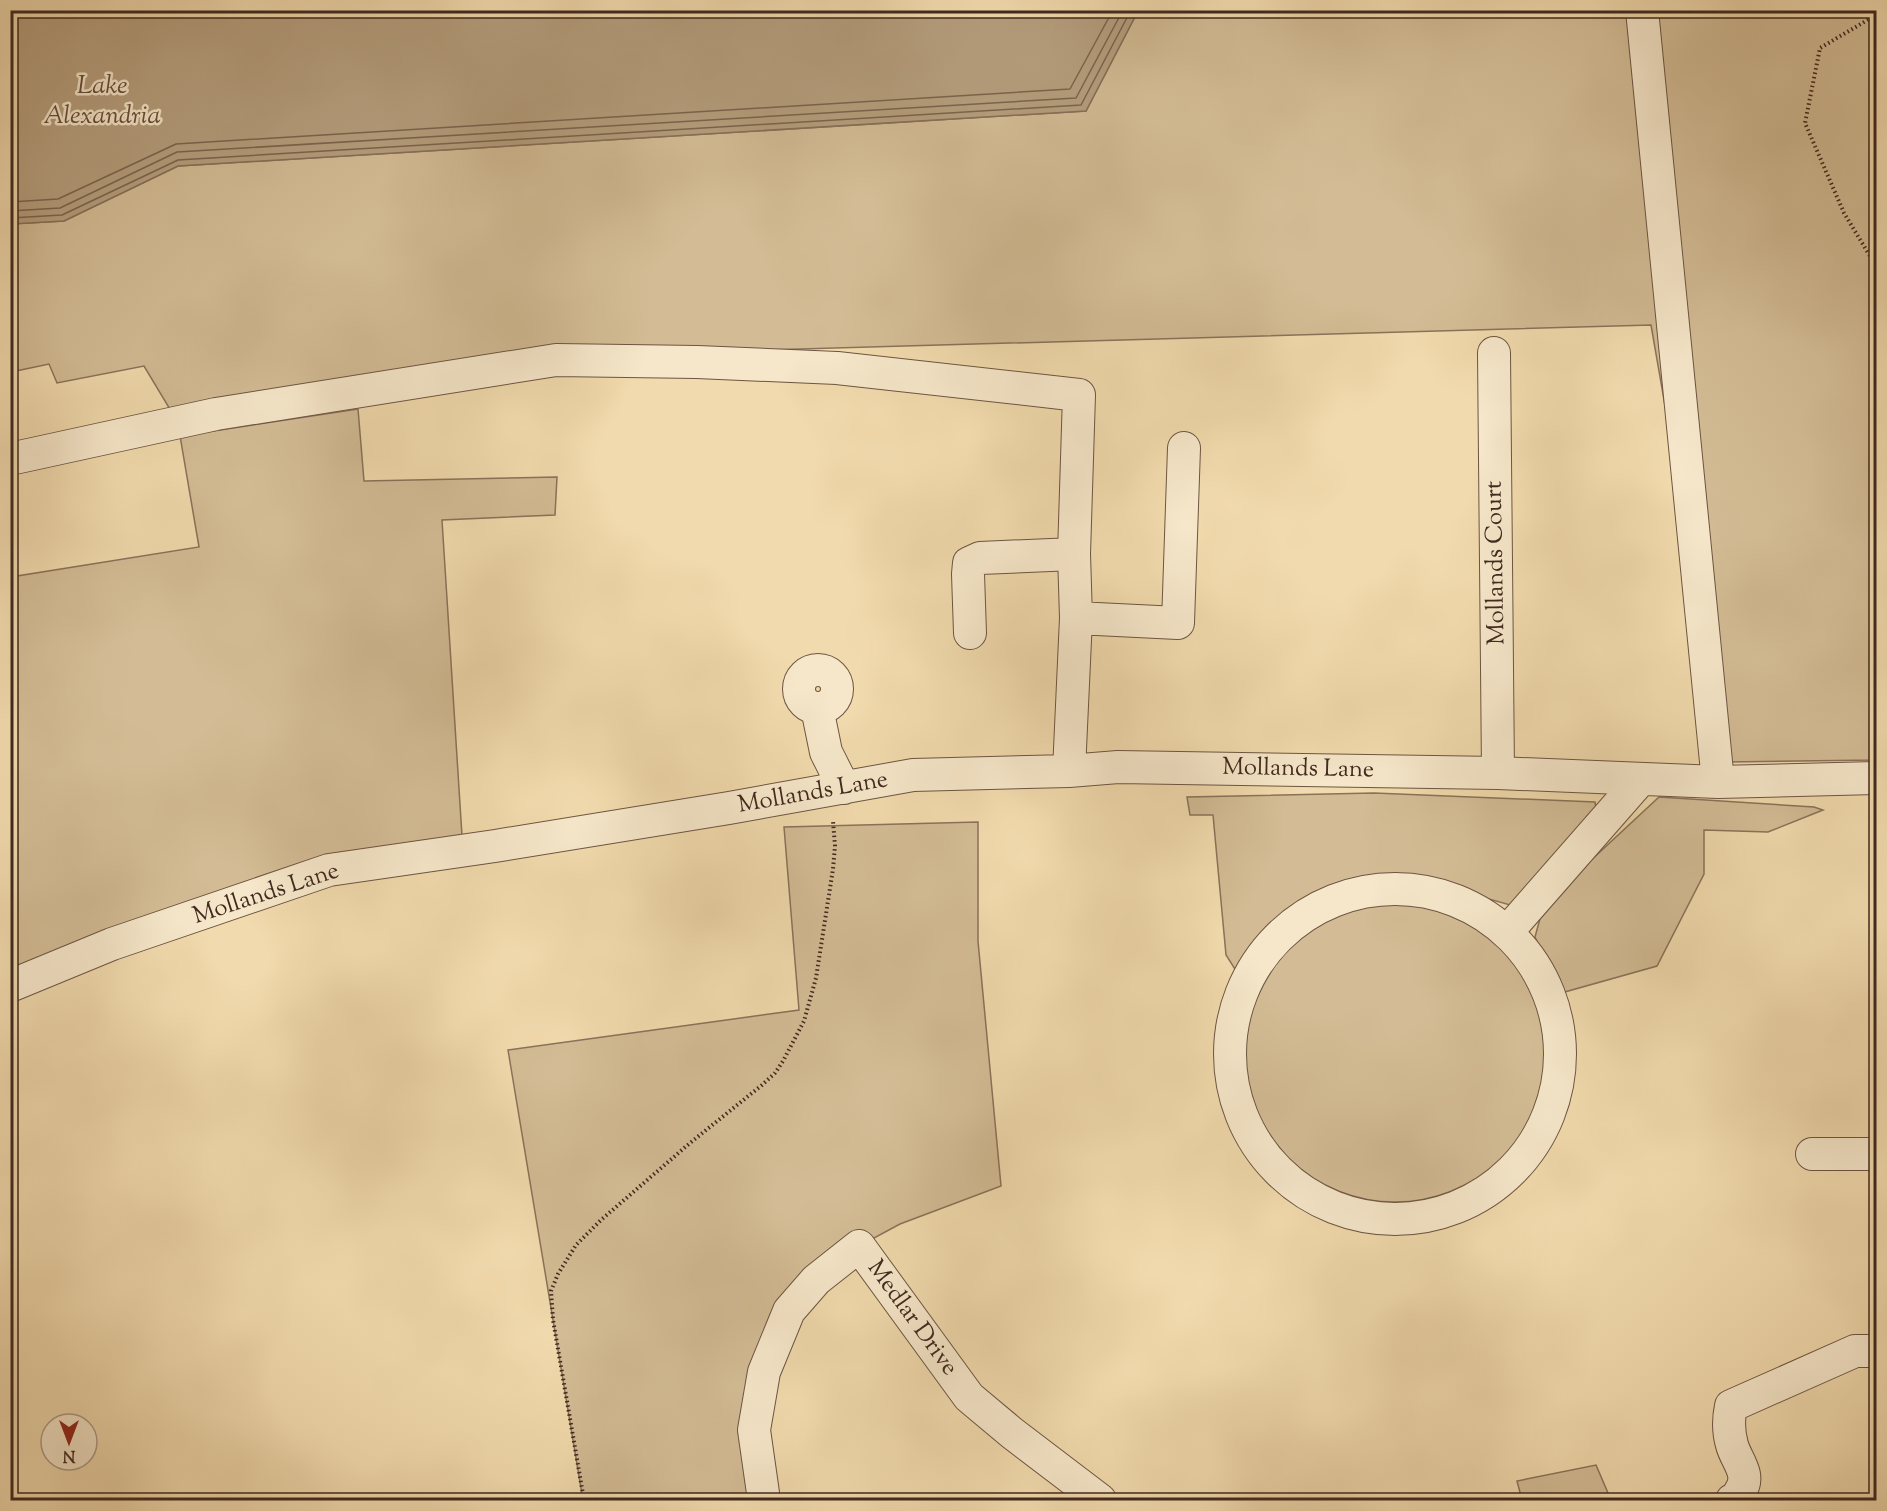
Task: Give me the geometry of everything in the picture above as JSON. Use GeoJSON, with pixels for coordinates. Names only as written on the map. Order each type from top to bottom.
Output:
{"type":"FeatureCollection","features":[{"type":"Feature","properties":{"kind":"street"},"geometry":{"type":"LineString","coordinates":[[1642,10],[1718,782]]}},
{"type":"Feature","properties":{"kind":"street","name":"Mollands Court"},"geometry":{"type":"LineString","coordinates":[[1494,353],[1498,773]]}},
{"type":"Feature","properties":{"kind":"street"},"geometry":{"type":"LineString","coordinates":[[10,459],[216,414],[556,360],[697,362],[837,368],[1079,395],[1074,554],[1076,618],[1069,771]]}},
{"type":"Feature","properties":{"kind":"street"},"geometry":{"type":"LineString","coordinates":[[1076,618],[1178,623],[1184,448]]}},
{"type":"Feature","properties":{"kind":"street"},"geometry":{"type":"LineString","coordinates":[[970,633],[969,563],[980,558],[1074,554]]}},
{"type":"Feature","properties":{"kind":"street"},"geometry":{"type":"LineString","coordinates":[[817,708],[826,752],[837,789]]}},
{"type":"Feature","properties":{"kind":"street","name":"Mollands Lane"},"geometry":{"type":"LineString","coordinates":[[10,986],[112,944],[329,870],[495,846],[913,776],[1069,771],[1118,767],[1498,773],[1718,782],[1876,778]]}},
{"type":"Feature","properties":{"kind":"street"},"geometry":{"type":"LineString","coordinates":[[1507,932],[1641,779]]}},
{"type":"Feature","properties":{"kind":"street"},"geometry":{"type":"LineString","coordinates":[[1375,890],[1411,890],[1446,897],[1479,911],[1507,932],[1528,955],[1544,982],[1555,1011],[1561,1041],[1560,1072],[1554,1102],[1542,1131],[1525,1157],[1503,1179],[1478,1197],[1450,1210],[1419,1218],[1388,1219],[1358,1215],[1328,1205],[1297,1187],[1271,1163],[1250,1133],[1236,1101],[1230,1065],[1232,1030],[1240,995],[1257,963],[1280,936],[1308,914],[1340,898],[1375,890]]}},
{"type":"Feature","properties":{"kind":"street"},"geometry":{"type":"LineString","coordinates":[[1812,1154],[1876,1154]]}},
{"type":"Feature","properties":{"kind":"street","name":"Medlar Drive"},"geometry":{"type":"LineString","coordinates":[[763,1492],[754,1430],[764,1372],[789,1311],[816,1280],[860,1246],[969,1397],[1100,1500]]}},
{"type":"Feature","properties":{"kind":"street"},"geometry":{"type":"LineString","coordinates":[[1731,1500],[1737,1498],[1744,1485],[1744,1472],[1732,1447],[1728,1423],[1731,1406],[1855,1351],[1876,1351]]}},
{"type":"Feature","properties":{"kind":"path"},"geometry":{"type":"LineString","coordinates":[[1876,15],[1820,48],[1805,123],[1844,213],[1876,266]]}},
{"type":"Feature","properties":{"kind":"path"},"geometry":{"type":"LineString","coordinates":[[584,1500],[553,1320],[551,1291],[564,1263],[576,1245],[593,1228],[690,1143],[762,1085],[775,1073],[783,1061],[800,1030],[816,978],[833,869],[837,789]]}},
{"type":"Feature","properties":{"kind":"shaded area"},"geometry":{"type":"Polygon","coordinates":[[[1138,11],[1876,11],[1876,760],[1727,762],[1651,325],[765,350],[177,421],[144,366],[57,383],[49,364],[11,372],[11,224],[64,221],[178,166],[1086,111],[1138,11]]]}},
{"type":"Feature","properties":{"kind":"shaded area"},"geometry":{"type":"Polygon","coordinates":[[[358,409],[364,481],[557,477],[555,515],[442,520],[462,836],[11,982],[11,577],[199,547],[180,436],[358,409]]]}},
{"type":"Feature","properties":{"kind":"shaded area"},"geometry":{"type":"Polygon","coordinates":[[[1374,793],[1595,802],[1597,813],[1510,905],[1429,882],[1358,879],[1310,898],[1272,926],[1238,974],[1226,955],[1213,815],[1190,815],[1187,797],[1374,793]]]}},
{"type":"Feature","properties":{"kind":"shaded area"},"geometry":{"type":"Polygon","coordinates":[[[1659,797],[1814,807],[1823,810],[1768,832],[1704,830],[1704,874],[1657,966],[1561,993],[1535,937],[1544,904],[1659,797]]]}},
{"type":"Feature","properties":{"kind":"shaded area"},"geometry":{"type":"Polygon","coordinates":[[[978,822],[978,941],[1001,1186],[900,1224],[859,1246],[785,1323],[753,1500],[583,1500],[508,1050],[799,1010],[784,827],[978,822]]]}},
{"type":"Feature","properties":{"kind":"shaded area"},"geometry":{"type":"Polygon","coordinates":[[[1395,900],[1424,903],[1453,911],[1479,925],[1502,944],[1521,967],[1535,993],[1543,1022],[1546,1051],[1543,1080],[1535,1109],[1521,1135],[1502,1158],[1479,1177],[1453,1191],[1424,1199],[1395,1202],[1366,1199],[1337,1191],[1311,1177],[1288,1158],[1269,1135],[1255,1109],[1247,1080],[1244,1051],[1247,1022],[1255,993],[1269,967],[1288,944],[1311,925],[1337,911],[1366,903],[1395,900]]]}},
{"type":"Feature","properties":{"kind":"shaded area"},"geometry":{"type":"Polygon","coordinates":[[[1596,1465],[1611,1500],[1522,1500],[1517,1481],[1596,1465]]]}},
{"type":"Feature","properties":{"kind":"water","name":"Lake Alexandria"},"geometry":{"type":"Polygon","coordinates":[[[11,10],[1138,11],[1086,111],[178,166],[64,221],[11,224],[11,10]]]}}]}
